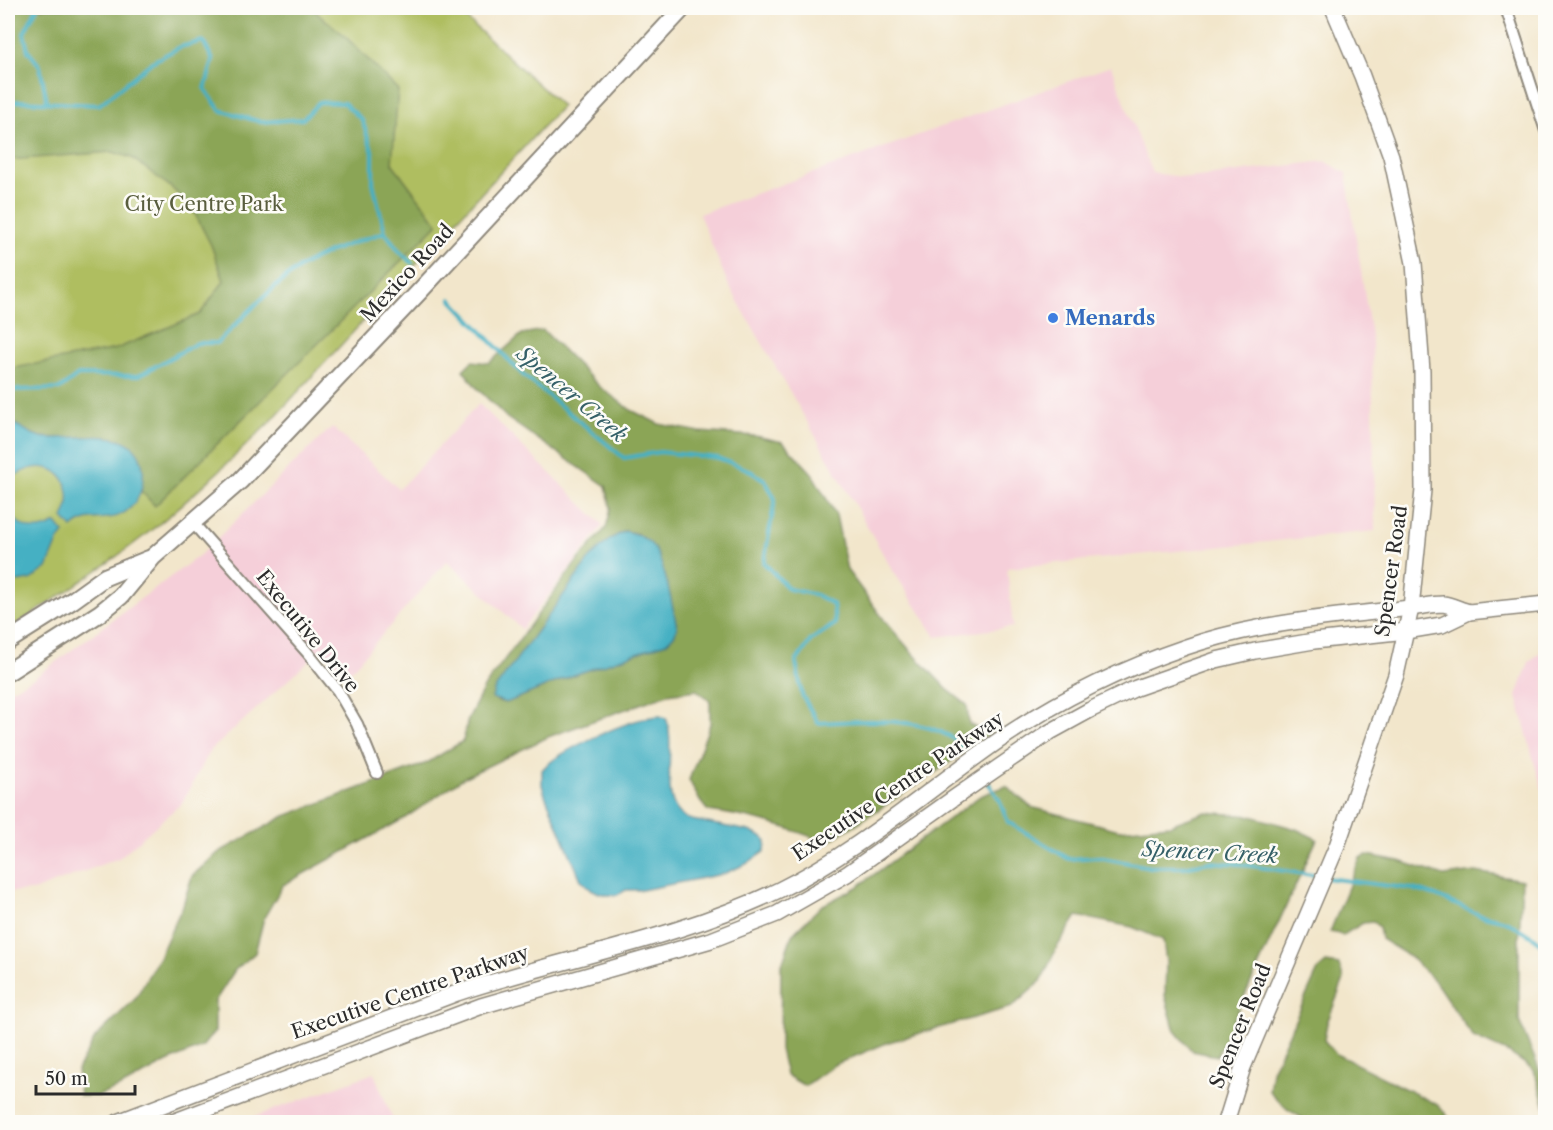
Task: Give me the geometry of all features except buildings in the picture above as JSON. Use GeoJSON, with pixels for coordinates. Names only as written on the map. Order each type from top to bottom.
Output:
{"type":"FeatureCollection","features":[{"type":"Feature","properties":{"kind":"main road","name":"Mexico Road"},"geometry":{"type":"LineString","coordinates":[[8,672],[100,614],[121,596],[153,558],[240,481],[683,8]]}},
{"type":"Feature","properties":{"kind":"main road","name":"Mexico Road"},"geometry":{"type":"LineString","coordinates":[[8,641],[105,577],[153,558]]}},
{"type":"Feature","properties":{"kind":"street","name":"Spencer Road"},"geometry":{"type":"LineString","coordinates":[[1226,1122],[1243,1067],[1337,846],[1396,675],[1411,608],[1424,490],[1422,371],[1414,263],[1391,156],[1362,76],[1333,8]]}},
{"type":"Feature","properties":{"kind":"street"},"geometry":{"type":"LineString","coordinates":[[1506,8],[1545,131]]}},
{"type":"Feature","properties":{"kind":"street","name":"Executive Drive"},"geometry":{"type":"LineString","coordinates":[[193,523],[331,682],[357,724],[377,773]]}},
{"type":"Feature","properties":{"kind":"street","name":"Executive Centre Parkway"},"geometry":{"type":"LineString","coordinates":[[118,1122],[457,993],[506,977],[667,933],[744,906],[782,889],[829,862],[1000,740],[1090,688],[1140,664],[1187,646],[1268,626],[1444,604],[1469,612]]}},
{"type":"Feature","properties":{"kind":"street","name":"Executive Centre Parkway"},"geometry":{"type":"LineString","coordinates":[[173,1122],[481,1006],[639,961],[749,926],[808,898],[847,874],[1050,732],[1136,688],[1216,660],[1314,641],[1442,625],[1469,612],[1545,604]]}},
{"type":"Feature","properties":{"kind":"shaded area"},"geometry":{"type":"Polygon","coordinates":[[[1111,66],[1152,173],[1190,178],[1325,161],[1346,173],[1372,342],[1375,531],[1007,568],[1013,627],[936,637],[890,566],[728,284],[699,214],[1111,66]]]}},
{"type":"Feature","properties":{"kind":"shaded area"},"geometry":{"type":"Polygon","coordinates":[[[479,404],[603,525],[522,629],[447,561],[347,675],[322,649],[210,751],[182,803],[119,858],[33,891],[8,892],[8,691],[34,678],[200,555],[332,427],[399,489],[479,404]]]}},
{"type":"Feature","properties":{"kind":"shaded area"},"geometry":{"type":"Polygon","coordinates":[[[1545,648],[1545,798],[1517,696],[1529,662],[1545,648]]]}},
{"type":"Feature","properties":{"kind":"shaded area"},"geometry":{"type":"Polygon","coordinates":[[[374,1073],[394,1122],[240,1122],[374,1073]]]}},
{"type":"Feature","properties":{"kind":"green space","name":"City Centre Park"},"geometry":{"type":"Polygon","coordinates":[[[8,8],[455,8],[562,106],[271,421],[225,466],[144,536],[94,573],[8,630],[8,8]]]}},
{"type":"Feature","properties":{"kind":"green space"},"geometry":{"type":"Polygon","coordinates":[[[8,8],[311,8],[344,35],[398,90],[392,163],[438,224],[155,506],[141,491],[143,471],[141,461],[58,438],[40,437],[25,431],[14,423],[8,423],[8,369],[116,349],[200,314],[224,281],[211,245],[194,212],[172,188],[132,158],[113,152],[8,160],[8,8]]]}},
{"type":"Feature","properties":{"kind":"green space"},"geometry":{"type":"Polygon","coordinates":[[[543,330],[600,387],[631,410],[659,424],[700,432],[755,436],[783,442],[811,472],[836,515],[847,570],[885,621],[947,689],[967,705],[969,724],[980,730],[998,729],[827,843],[769,823],[708,811],[689,780],[710,724],[710,701],[696,690],[668,694],[548,737],[465,777],[405,818],[283,885],[264,918],[255,953],[235,970],[215,1001],[215,1031],[202,1047],[167,1062],[123,1086],[98,1096],[80,1096],[77,1070],[95,1038],[135,999],[159,957],[183,905],[192,876],[219,852],[285,816],[427,763],[463,741],[468,719],[485,686],[575,564],[606,528],[611,508],[606,486],[507,418],[476,387],[463,370],[472,361],[489,363],[522,334],[543,330]],[[625,531],[610,539],[497,701],[506,703],[571,676],[665,643],[675,634],[638,534],[625,531]]]}},
{"type":"Feature","properties":{"kind":"green space"},"geometry":{"type":"Polygon","coordinates":[[[1006,786],[1031,807],[1119,830],[1170,825],[1206,812],[1251,816],[1296,829],[1317,839],[1217,1056],[1192,1051],[1175,1031],[1165,996],[1166,962],[1163,940],[1132,927],[1077,916],[1057,947],[1041,981],[1012,1007],[889,1042],[834,1065],[805,1086],[786,1075],[780,1049],[781,967],[792,935],[821,906],[857,887],[980,796],[1006,786]]]}},
{"type":"Feature","properties":{"kind":"green space"},"geometry":{"type":"Polygon","coordinates":[[[1545,845],[1545,889],[1539,876],[1545,845]]]}},
{"type":"Feature","properties":{"kind":"green space"},"geometry":{"type":"Polygon","coordinates":[[[1367,855],[1400,861],[1444,876],[1476,872],[1522,880],[1519,1021],[1545,1083],[1545,1107],[1534,1070],[1509,1053],[1473,1037],[1434,980],[1409,956],[1381,939],[1379,927],[1373,922],[1363,923],[1343,935],[1330,932],[1360,858],[1367,855]]]}},
{"type":"Feature","properties":{"kind":"green space"},"geometry":{"type":"Polygon","coordinates":[[[1326,963],[1339,965],[1344,979],[1327,1023],[1324,1040],[1336,1054],[1438,1105],[1453,1122],[1309,1122],[1287,1109],[1269,1091],[1272,1071],[1318,970],[1326,963]]]}},
{"type":"Feature","properties":{"kind":"water"},"geometry":{"type":"Polygon","coordinates":[[[8,423],[41,437],[102,437],[130,444],[139,454],[143,470],[141,489],[136,501],[125,512],[117,516],[87,520],[72,528],[63,518],[67,509],[68,490],[60,475],[44,467],[26,470],[8,479],[8,423]]]}},
{"type":"Feature","properties":{"kind":"water"},"geometry":{"type":"Polygon","coordinates":[[[8,512],[28,528],[42,529],[56,523],[64,533],[58,541],[47,568],[30,580],[17,582],[8,579],[8,512]]]}},
{"type":"Feature","properties":{"kind":"water"},"geometry":{"type":"Polygon","coordinates":[[[625,531],[642,537],[656,550],[670,595],[677,626],[675,634],[666,643],[571,676],[506,703],[492,698],[494,690],[591,557],[610,539],[625,531]]]}},
{"type":"Feature","properties":{"kind":"water"},"geometry":{"type":"Polygon","coordinates":[[[660,716],[666,718],[669,730],[670,791],[680,814],[692,820],[749,831],[764,838],[765,851],[746,864],[723,874],[642,890],[626,890],[617,895],[599,893],[589,888],[581,880],[545,795],[542,770],[564,753],[597,736],[633,722],[660,716]]]}},
{"type":"Feature","properties":{"kind":"waterway"},"geometry":{"type":"LineString","coordinates":[[37,8],[24,33],[28,51],[40,66],[47,102]]}},
{"type":"Feature","properties":{"kind":"waterway","name":"Spencer Creek"},"geometry":{"type":"LineString","coordinates":[[8,103],[19,101],[99,105],[152,62],[180,47],[203,41],[213,60],[205,89],[220,110],[261,122],[303,119],[319,102],[344,103],[362,120],[373,153],[373,183],[385,232],[400,252],[412,263]]}},
{"type":"Feature","properties":{"kind":"waterway"},"geometry":{"type":"LineString","coordinates":[[8,390],[60,389],[78,375],[138,376],[197,343],[217,343],[267,294],[299,268],[330,252],[385,232]]}},
{"type":"Feature","properties":{"kind":"waterway","name":"Spencer Creek"},"geometry":{"type":"LineString","coordinates":[[451,299],[523,375],[624,458],[660,452],[718,458],[747,469],[765,480],[775,499],[764,563],[789,589],[816,595],[833,604],[835,624],[811,640],[796,662],[802,695],[818,723],[879,721],[922,726],[942,732],[959,743],[972,757]]}},
{"type":"Feature","properties":{"kind":"waterway","name":"Spencer Creek"},"geometry":{"type":"LineString","coordinates":[[987,781],[999,799],[1008,822],[1069,859],[1098,857],[1150,867],[1184,867],[1210,862],[1319,876]]}},
{"type":"Feature","properties":{"kind":"waterway","name":"Spencer Creek"},"geometry":{"type":"LineString","coordinates":[[1327,878],[1413,889],[1436,896],[1480,915],[1506,921],[1536,939],[1546,949]]}},
{"type":"Feature","properties":{"kind":"place","name":"Menards"},"geometry":{"type":"Point","coordinates":[1053,318]}}]}
